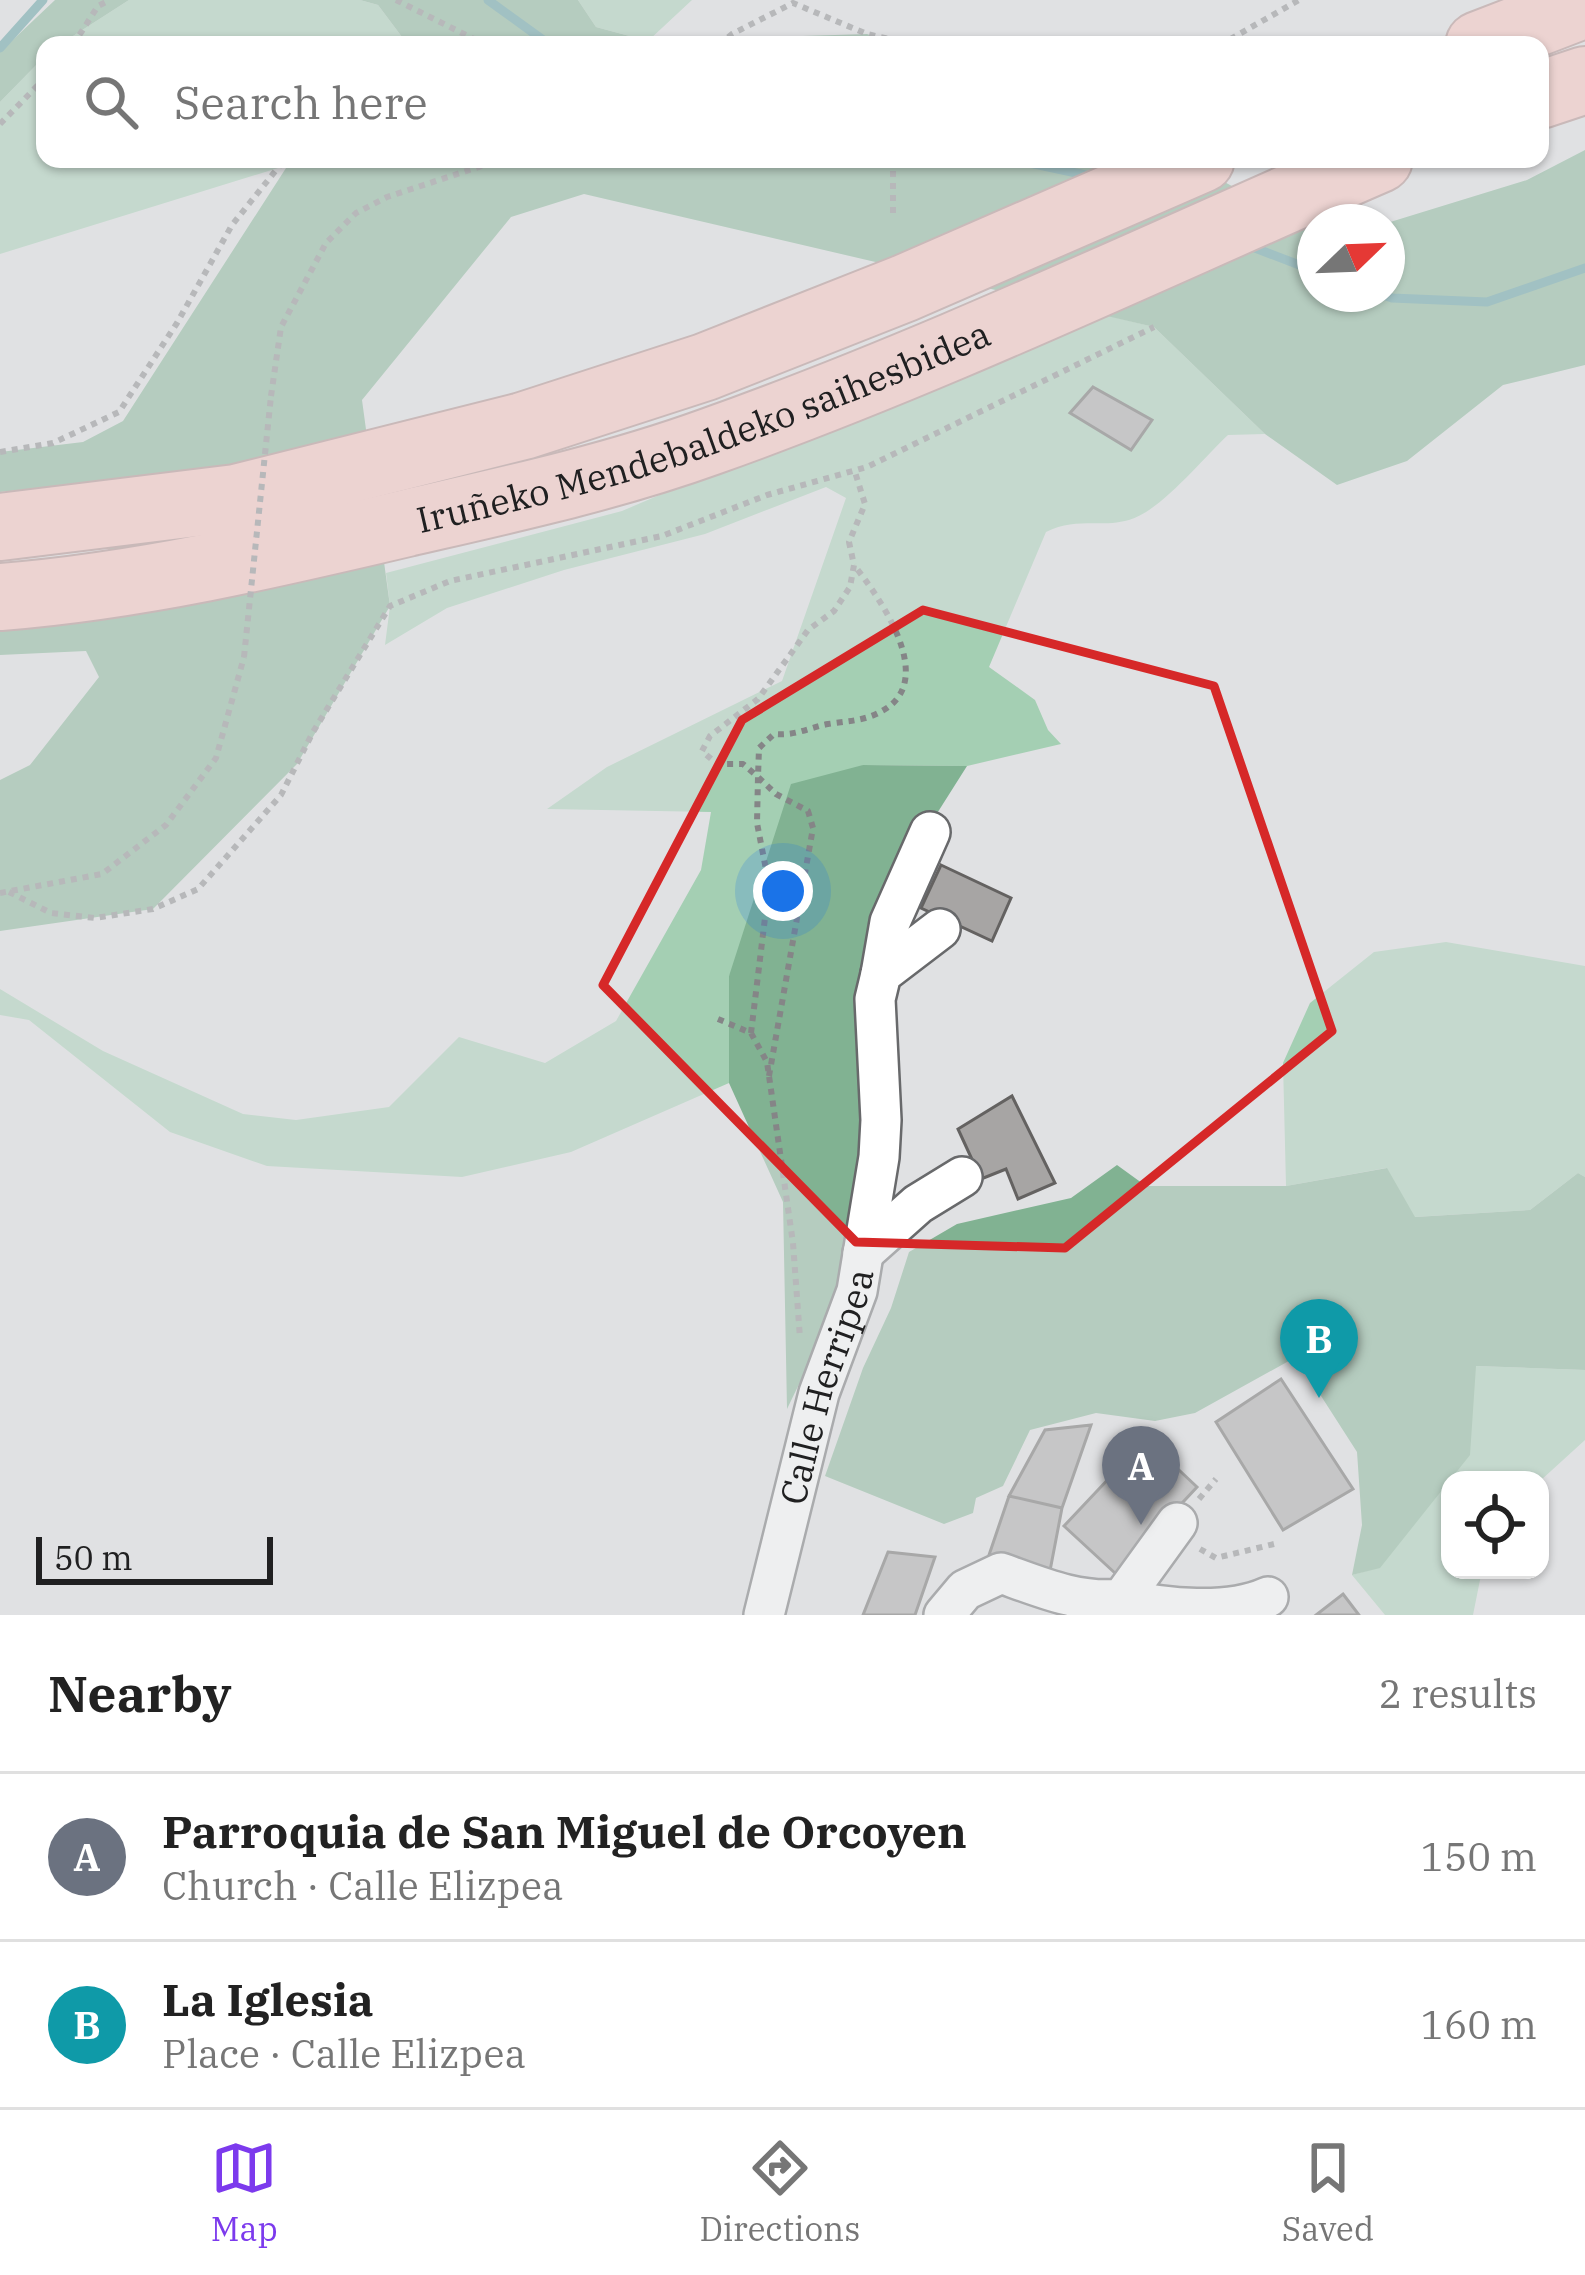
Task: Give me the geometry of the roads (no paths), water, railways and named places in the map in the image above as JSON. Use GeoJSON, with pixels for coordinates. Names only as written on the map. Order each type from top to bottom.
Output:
{"type":"FeatureCollection","features":[{"type":"Feature","properties":{"kind":"highway"},"geometry":{"type":"LineString","coordinates":[[1502,36],[1585,4]]}},
{"type":"Feature","properties":{"kind":"highway"},"geometry":{"type":"LineString","coordinates":[[1549,92],[1585,80]]}},
{"type":"Feature","properties":{"kind":"highway","name":"Iruñeko Mendebaldeko saihesbidea"},"geometry":{"type":"LineString","coordinates":[[0,527],[236,498],[523,426],[705,367],[904,288],[1181,168]]}},
{"type":"Feature","properties":{"kind":"highway","name":"Iruñeko Mendebaldeko saihesbidea"},"geometry":{"type":"LineString","coordinates":[[0,596],[69,591],[223,566],[573,484],[707,443],[874,378],[1358,168]]}},
{"type":"Feature","properties":{"kind":"street","name":"Calle Herripea"},"geometry":{"type":"LineString","coordinates":[[764,1615],[818,1399],[856,1291],[879,1157],[875,999],[890,922],[930,832]]}},
{"type":"Feature","properties":{"kind":"street"},"geometry":{"type":"LineString","coordinates":[[881,974],[940,928]]}},
{"type":"Feature","properties":{"kind":"street"},"geometry":{"type":"LineString","coordinates":[[863,1253],[918,1204],[962,1178]]}},
{"type":"Feature","properties":{"kind":"street"},"geometry":{"type":"LineString","coordinates":[[1118,1607],[1178,1523]]}},
{"type":"Feature","properties":{"kind":"street"},"geometry":{"type":"LineString","coordinates":[[944,1615],[965,1590],[1001,1573],[1055,1593],[1118,1607],[1234,1610],[1252,1607],[1268,1597]]}},
{"type":"Feature","properties":{"kind":"waterway"},"geometry":{"type":"LineString","coordinates":[[0,48],[43,0]]}},
{"type":"Feature","properties":{"kind":"waterway"},"geometry":{"type":"LineString","coordinates":[[488,0],[538,36]]}},
{"type":"Feature","properties":{"kind":"waterway"},"geometry":{"type":"LineString","coordinates":[[1053,168],[1095,177]]}},
{"type":"Feature","properties":{"kind":"waterway"},"geometry":{"type":"LineString","coordinates":[[1247,245],[1297,264]]}},
{"type":"Feature","properties":{"kind":"waterway"},"geometry":{"type":"LineString","coordinates":[[1405,299],[1487,302],[1585,268]]}},
{"type":"Feature","properties":{"kind":"place","name":"La Iglesia"},"geometry":{"type":"Point","coordinates":[1319,1398]}},
{"type":"Feature","properties":{"kind":"place","name":"Parroquia de San Miguel de Orcoyen"},"geometry":{"type":"Point","coordinates":[1141,1525]}}]}
